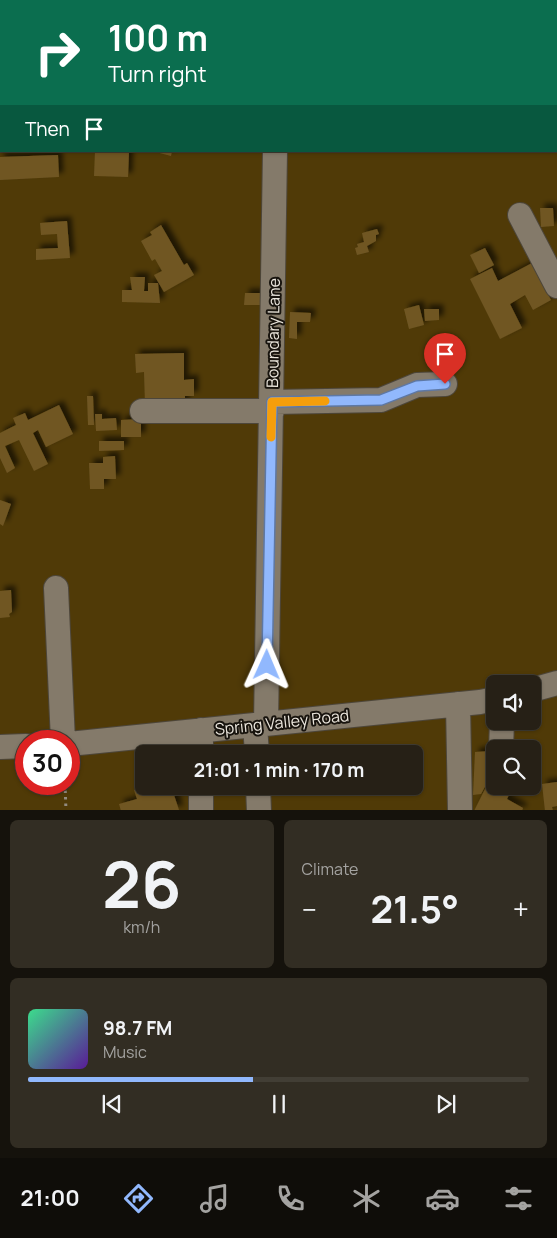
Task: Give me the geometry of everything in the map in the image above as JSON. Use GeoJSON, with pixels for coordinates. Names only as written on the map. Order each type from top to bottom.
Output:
{"type":"FeatureCollection","features":[{"type":"Feature","properties":{"kind":"street","name":"Boundary Lane"},"geometry":{"type":"LineString","coordinates":[[258,745],[261,724],[272,407],[275,152]]}},
{"type":"Feature","properties":{"kind":"street"},"geometry":{"type":"LineString","coordinates":[[520,215],[557,286]]}},
{"type":"Feature","properties":{"kind":"street"},"geometry":{"type":"LineString","coordinates":[[142,411],[272,407],[381,400],[417,386],[445,384]]}},
{"type":"Feature","properties":{"kind":"street"},"geometry":{"type":"LineString","coordinates":[[56,588],[62,730]]}},
{"type":"Feature","properties":{"kind":"street"},"geometry":{"type":"LineString","coordinates":[[541,688],[557,684]]}},
{"type":"Feature","properties":{"kind":"street","name":"Spring Valley Road"},"geometry":{"type":"LineString","coordinates":[[80,743],[486,700]]}},
{"type":"Feature","properties":{"kind":"street"},"geometry":{"type":"LineString","coordinates":[[458,704],[460,810]]}},
{"type":"Feature","properties":{"kind":"street"},"geometry":{"type":"LineString","coordinates":[[201,730],[201,745]]}},
{"type":"Feature","properties":{"kind":"street"},"geometry":{"type":"LineString","coordinates":[[0,747],[15,746]]}},
{"type":"Feature","properties":{"kind":"street"},"geometry":{"type":"LineString","coordinates":[[201,795],[201,810]]}},
{"type":"Feature","properties":{"kind":"street"},"geometry":{"type":"LineString","coordinates":[[258,795],[259,810]]}},
{"type":"Feature","properties":{"kind":"path"},"geometry":{"type":"LineString","coordinates":[[65,795],[66,810]]}},
{"type":"Feature","properties":{"kind":"shaded area"},"geometry":{"type":"Polygon","coordinates":[[[0,152],[557,152],[557,810],[0,810],[0,152]]]}},
{"type":"Feature","properties":{"kind":"building"},"geometry":{"type":"Polygon","coordinates":[[[95,152],[129,152],[128,177],[94,176],[95,152]]]}},
{"type":"Feature","properties":{"kind":"building"},"geometry":{"type":"Polygon","coordinates":[[[156,152],[172,152],[171,156],[156,152]]]}},
{"type":"Feature","properties":{"kind":"building"},"geometry":{"type":"Polygon","coordinates":[[[58,155],[59,177],[0,180],[0,157],[58,155]]]}},
{"type":"Feature","properties":{"kind":"building"},"geometry":{"type":"Polygon","coordinates":[[[540,208],[553,208],[554,226],[541,227],[540,208]]]}},
{"type":"Feature","properties":{"kind":"building"},"geometry":{"type":"Polygon","coordinates":[[[67,221],[70,258],[36,260],[36,249],[58,248],[57,234],[41,235],[40,223],[67,221]]]}},
{"type":"Feature","properties":{"kind":"building"},"geometry":{"type":"Polygon","coordinates":[[[161,225],[184,265],[187,263],[194,275],[164,292],[154,275],[162,271],[155,259],[152,261],[141,241],[152,235],[150,232],[161,225]]]}},
{"type":"Feature","properties":{"kind":"building"},"geometry":{"type":"Polygon","coordinates":[[[377,229],[379,234],[376,235],[376,241],[367,246],[369,252],[357,255],[355,248],[358,247],[357,244],[364,242],[362,233],[377,229]]]}},
{"type":"Feature","properties":{"kind":"building"},"geometry":{"type":"Polygon","coordinates":[[[485,248],[494,265],[479,273],[470,255],[485,248]]]}},
{"type":"Feature","properties":{"kind":"building"},"geometry":{"type":"Polygon","coordinates":[[[532,263],[551,300],[533,310],[525,295],[510,304],[522,328],[500,339],[470,279],[492,268],[498,281],[532,263]]]}},
{"type":"Feature","properties":{"kind":"building"},"geometry":{"type":"Polygon","coordinates":[[[130,277],[145,277],[144,291],[148,291],[148,283],[158,283],[160,303],[122,302],[122,290],[132,290],[130,277]]]}},
{"type":"Feature","properties":{"kind":"building"},"geometry":{"type":"Polygon","coordinates":[[[245,293],[267,293],[272,305],[244,305],[245,293]]]}},
{"type":"Feature","properties":{"kind":"building"},"geometry":{"type":"Polygon","coordinates":[[[419,305],[424,325],[409,329],[404,309],[419,305]]]}},
{"type":"Feature","properties":{"kind":"building"},"geometry":{"type":"Polygon","coordinates":[[[424,309],[439,309],[439,320],[425,321],[424,309]]]}},
{"type":"Feature","properties":{"kind":"building"},"geometry":{"type":"Polygon","coordinates":[[[290,312],[311,313],[310,322],[297,322],[297,339],[289,338],[290,312]]]}},
{"type":"Feature","properties":{"kind":"building"},"geometry":{"type":"Polygon","coordinates":[[[184,353],[184,380],[194,379],[194,396],[185,396],[185,404],[145,405],[144,372],[136,373],[135,354],[184,353]]]}},
{"type":"Feature","properties":{"kind":"building"},"geometry":{"type":"Polygon","coordinates":[[[87,396],[93,396],[94,425],[88,425],[87,396]]]}},
{"type":"Feature","properties":{"kind":"building"},"geometry":{"type":"Polygon","coordinates":[[[59,405],[73,434],[46,447],[38,430],[33,433],[48,464],[34,471],[19,440],[5,446],[15,468],[7,473],[0,458],[0,433],[16,425],[13,418],[25,413],[28,420],[59,405]]]}},
{"type":"Feature","properties":{"kind":"building"},"geometry":{"type":"Polygon","coordinates":[[[95,414],[102,414],[102,419],[116,418],[117,430],[96,431],[95,414]]]}},
{"type":"Feature","properties":{"kind":"building"},"geometry":{"type":"Polygon","coordinates":[[[141,419],[141,437],[121,437],[121,420],[141,419]]]}},
{"type":"Feature","properties":{"kind":"building"},"geometry":{"type":"Polygon","coordinates":[[[99,441],[124,441],[124,450],[99,451],[99,441]]]}},
{"type":"Feature","properties":{"kind":"building"},"geometry":{"type":"Polygon","coordinates":[[[115,456],[116,479],[104,479],[104,489],[90,489],[89,463],[103,463],[103,457],[115,456]]]}},
{"type":"Feature","properties":{"kind":"building"},"geometry":{"type":"Polygon","coordinates":[[[0,500],[11,504],[3,526],[0,524],[0,500]]]}},
{"type":"Feature","properties":{"kind":"building"},"geometry":{"type":"Polygon","coordinates":[[[11,590],[12,612],[9,614],[10,617],[0,618],[0,591],[11,590]]]}},
{"type":"Feature","properties":{"kind":"building"},"geometry":{"type":"Polygon","coordinates":[[[486,751],[486,785],[481,794],[473,795],[475,752],[486,751]]]}},
{"type":"Feature","properties":{"kind":"building"},"geometry":{"type":"Polygon","coordinates":[[[557,782],[557,806],[552,807],[553,810],[545,810],[542,784],[557,782]]]}},
{"type":"Feature","properties":{"kind":"building"},"geometry":{"type":"Polygon","coordinates":[[[486,787],[486,795],[509,795],[507,799],[523,808],[522,810],[474,810],[486,787]]]}},
{"type":"Feature","properties":{"kind":"building"},"geometry":{"type":"Polygon","coordinates":[[[136,795],[174,795],[179,810],[121,810],[119,804],[137,799],[136,795]]]}},
{"type":"Feature","properties":{"kind":"slow traffic"},"geometry":{"type":"LineString","coordinates":[[271,437],[272,402],[325,401]]}},
{"type":"Feature","properties":{"kind":"route"},"geometry":{"type":"LineString","coordinates":[[267,665],[272,402],[387,400],[409,388],[445,384]]}}]}
